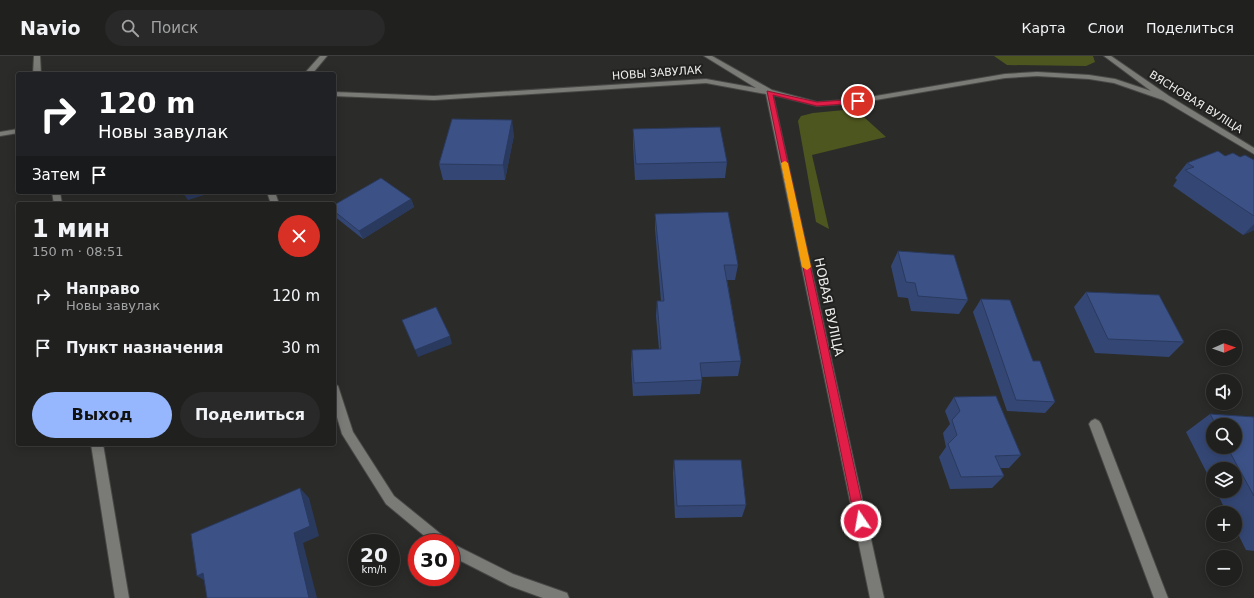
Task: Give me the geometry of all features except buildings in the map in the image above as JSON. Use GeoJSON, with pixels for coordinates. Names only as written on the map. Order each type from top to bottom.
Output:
{"type":"FeatureCollection","features":[{"type":"Feature","properties":{"kind":"street"},"geometry":{"type":"LineString","coordinates":[[37,56],[37,72]]}},
{"type":"Feature","properties":{"kind":"street"},"geometry":{"type":"LineString","coordinates":[[310,72],[324,56]]}},
{"type":"Feature","properties":{"kind":"street"},"geometry":{"type":"LineString","coordinates":[[708,56],[769,92]]}},
{"type":"Feature","properties":{"kind":"street","name":"ВЯСНОВАЯ ВУЛІЦА"},"geometry":{"type":"LineString","coordinates":[[1107,56],[1166,98],[1254,151]]}},
{"type":"Feature","properties":{"kind":"street","name":"НОВЫ ЗАВУЛАК"},"geometry":{"type":"LineString","coordinates":[[336,94],[434,98],[706,81],[769,92],[817,104],[858,101],[1005,76],[1050,74],[1115,81],[1166,98]]}},
{"type":"Feature","properties":{"kind":"street","name":"НОВАЯ ВУЛІЦА"},"geometry":{"type":"LineString","coordinates":[[769,92],[877,598]]}},
{"type":"Feature","properties":{"kind":"street"},"geometry":{"type":"LineString","coordinates":[[0,134],[16,131]]}},
{"type":"Feature","properties":{"kind":"street"},"geometry":{"type":"LineString","coordinates":[[336,395],[348,434],[390,500],[432,534]]}},
{"type":"Feature","properties":{"kind":"street"},"geometry":{"type":"LineString","coordinates":[[1095,424],[1161,598]]}},
{"type":"Feature","properties":{"kind":"street"},"geometry":{"type":"LineString","coordinates":[[97,446],[122,598]]}},
{"type":"Feature","properties":{"kind":"street"},"geometry":{"type":"LineString","coordinates":[[460,554],[510,580],[562,598]]}},
{"type":"Feature","properties":{"kind":"green space"},"geometry":{"type":"Polygon","coordinates":[[[994,56],[1093,56],[1095,62],[1086,66],[1007,65],[994,56]]]}},
{"type":"Feature","properties":{"kind":"green space"},"geometry":{"type":"Polygon","coordinates":[[[855,109],[886,137],[812,155],[829,229],[816,222],[798,121],[801,116],[813,113],[855,109]]]}},
{"type":"Feature","properties":{"kind":"slow traffic"},"geometry":{"type":"LineString","coordinates":[[785,163],[807,267]]}},
{"type":"Feature","properties":{"kind":"route"},"geometry":{"type":"LineString","coordinates":[[858,101],[817,104],[769,92],[861,521]]}}]}
